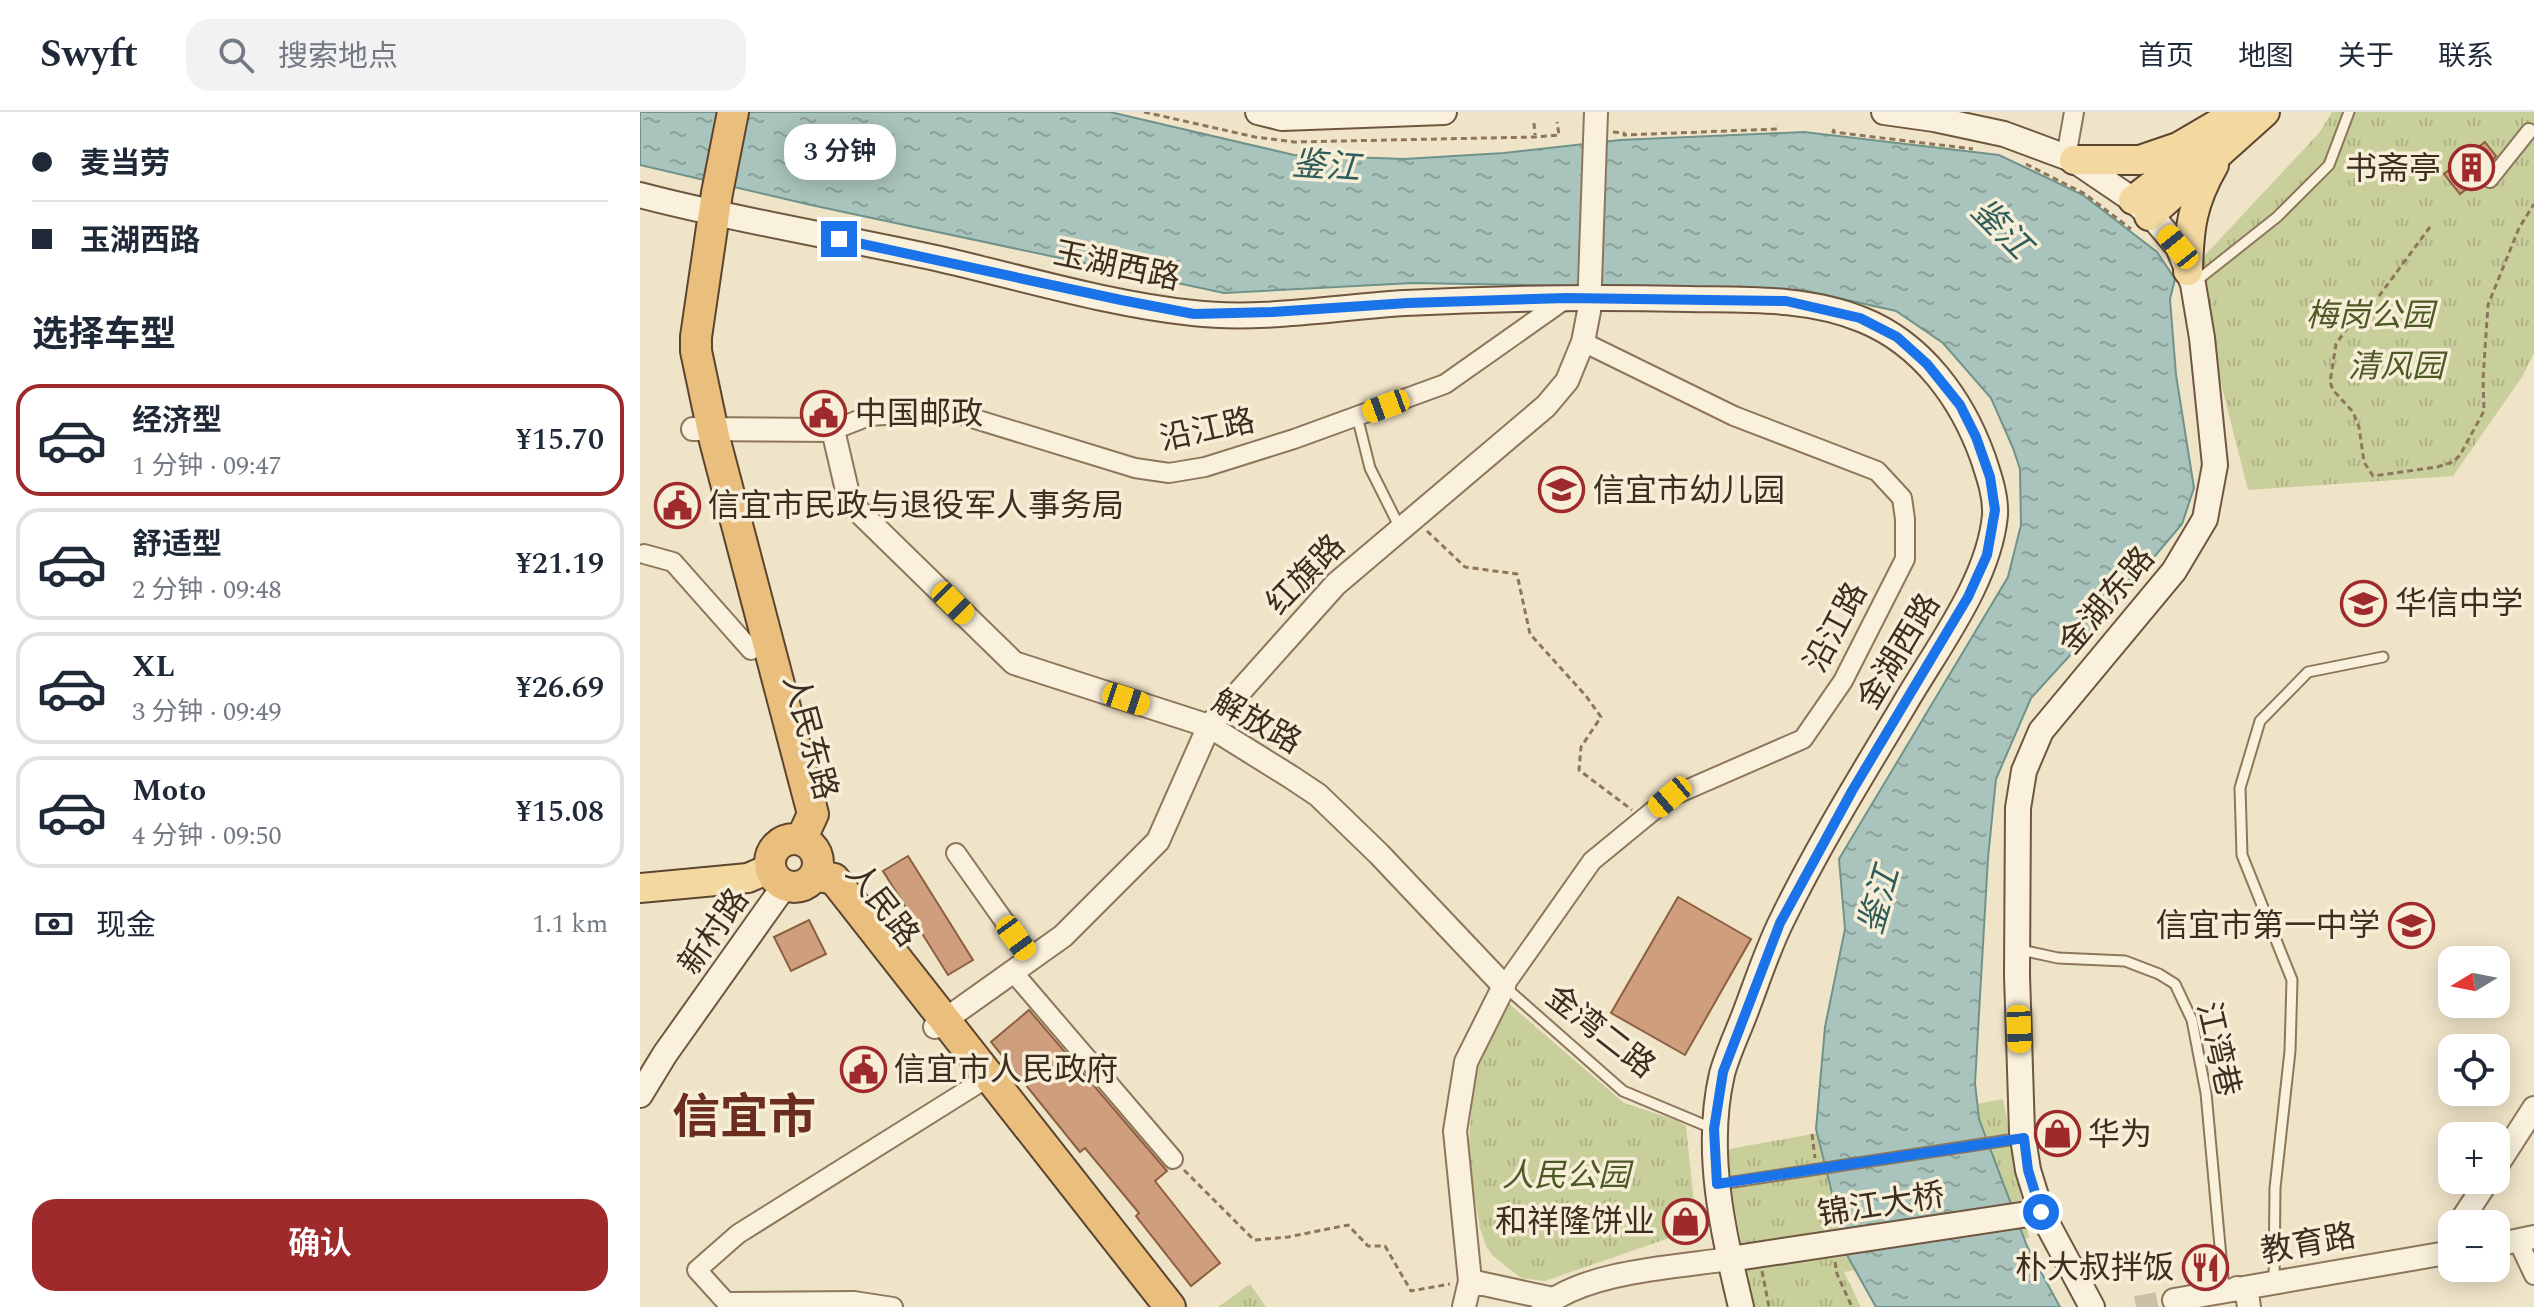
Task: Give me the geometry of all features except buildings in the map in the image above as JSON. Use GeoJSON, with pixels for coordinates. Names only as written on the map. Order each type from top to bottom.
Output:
{"type":"FeatureCollection","features":[{"type":"Feature","properties":{"kind":"highway"},"geometry":{"type":"LineString","coordinates":[[708,202],[719,112]]}},
{"type":"Feature","properties":{"kind":"highway"},"geometry":{"type":"LineString","coordinates":[[708,202],[733,112]]}},
{"type":"Feature","properties":{"kind":"highway","name":"人民东路"},"geometry":{"type":"LineString","coordinates":[[708,202],[677,336],[681,377],[702,429],[813,814],[801,840]]}},
{"type":"Feature","properties":{"kind":"highway","name":"人民东路"},"geometry":{"type":"LineString","coordinates":[[702,429],[751,650],[801,840]]}},
{"type":"Feature","properties":{"kind":"highway"},"geometry":{"type":"LineString","coordinates":[[789,839],[810,844],[818,857],[815,875],[800,886],[778,877],[772,854],[776,847],[789,839]]}},
{"type":"Feature","properties":{"kind":"highway","name":"人民路"},"geometry":{"type":"LineString","coordinates":[[815,875],[939,1024],[996,1083],[1170,1307]]}},
{"type":"Feature","properties":{"kind":"highway","name":"人民路"},"geometry":{"type":"LineString","coordinates":[[939,1024],[979,1083],[1154,1307]]}},
{"type":"Feature","properties":{"kind":"main road"},"geometry":{"type":"LineString","coordinates":[[1261,112],[1282,118],[1444,112]]}},
{"type":"Feature","properties":{"kind":"main road","name":"金湖东路"},"geometry":{"type":"LineString","coordinates":[[1884,112],[1934,115],[2004,134],[2070,158],[2178,247],[2190,278],[2202,338],[2215,465],[2205,519],[2174,571],[2041,731],[2024,771],[2018,808],[2017,950],[2028,1170],[2041,1212],[2092,1307]]}},
{"type":"Feature","properties":{"kind":"main road"},"geometry":{"type":"LineString","coordinates":[[2070,158],[2140,160],[2178,147],[2238,112]]}},
{"type":"Feature","properties":{"kind":"main road"},"geometry":{"type":"LineString","coordinates":[[2139,215],[2238,112]]}},
{"type":"Feature","properties":{"kind":"main road"},"geometry":{"type":"LineString","coordinates":[[2139,215],[2221,152],[2265,112]]}},
{"type":"Feature","properties":{"kind":"main road"},"geometry":{"type":"LineString","coordinates":[[2190,278],[2190,223],[2202,185],[2221,152]]}},
{"type":"Feature","properties":{"kind":"main road","name":"玉湖西路"},"geometry":{"type":"LineString","coordinates":[[640,195],[708,202],[932,258],[1194,314],[1578,298]]}},
{"type":"Feature","properties":{"kind":"main road","name":"金湖西路"},"geometry":{"type":"LineString","coordinates":[[1578,298],[1786,301],[1860,318],[1897,337],[1927,364],[1960,405],[1976,437],[1990,477],[1995,510],[1987,555],[1968,597],[1852,791],[1780,923],[1723,1072],[1714,1129],[1717,1184],[1741,1307]]}},
{"type":"Feature","properties":{"kind":"main road"},"geometry":{"type":"LineString","coordinates":[[640,880],[778,877]]}},
{"type":"Feature","properties":{"kind":"main road"},"geometry":{"type":"LineString","coordinates":[[640,888],[778,877]]}},
{"type":"Feature","properties":{"kind":"main road","name":"新村路"},"geometry":{"type":"LineString","coordinates":[[640,1095],[778,877]]}},
{"type":"Feature","properties":{"kind":"main road","name":"锦江大桥"},"geometry":{"type":"LineString","coordinates":[[1730,1259],[2041,1212]]}},
{"type":"Feature","properties":{"kind":"street","name":"红旗路"},"geometry":{"type":"LineString","coordinates":[[939,1024],[1063,936],[1158,841],[1209,726],[1336,584],[1406,522],[1509,440],[1546,406],[1567,381],[1583,342],[1578,298],[1596,112]]}},
{"type":"Feature","properties":{"kind":"street"},"geometry":{"type":"LineString","coordinates":[[2070,158],[2074,112]]}},
{"type":"Feature","properties":{"kind":"street"},"geometry":{"type":"LineString","coordinates":[[2490,180],[2532,130]]}},
{"type":"Feature","properties":{"kind":"street","name":"沿江路"},"geometry":{"type":"LineString","coordinates":[[833,430],[869,416],[949,411],[1135,468],[1169,473],[1205,467],[1445,384],[1578,298]]}},
{"type":"Feature","properties":{"kind":"street","name":"沿江路"},"geometry":{"type":"LineString","coordinates":[[1504,986],[1592,861],[1644,818],[1670,797],[1803,739],[1843,681],[1905,559],[1902,498],[1877,471],[1734,416],[1583,342]]}},
{"type":"Feature","properties":{"kind":"street"},"geometry":{"type":"LineString","coordinates":[[702,429],[833,430]]}},
{"type":"Feature","properties":{"kind":"street","name":"解放路"},"geometry":{"type":"LineString","coordinates":[[833,430],[850,503],[1014,663],[1209,726],[1318,795],[1379,854],[1504,986]]}},
{"type":"Feature","properties":{"kind":"street"},"geometry":{"type":"LineString","coordinates":[[644,554],[673,562],[751,650]]}},
{"type":"Feature","properties":{"kind":"street"},"geometry":{"type":"LineString","coordinates":[[956,853],[1022,965],[1173,1159]]}},
{"type":"Feature","properties":{"kind":"street"},"geometry":{"type":"LineString","coordinates":[[1464,1307],[1470,1281],[1455,1131],[1466,1062],[1504,986]]}},
{"type":"Feature","properties":{"kind":"street"},"geometry":{"type":"LineString","coordinates":[[893,1307],[854,1301],[724,1304],[697,1270],[738,1234],[979,1083]]}},
{"type":"Feature","properties":{"kind":"street"},"geometry":{"type":"LineString","coordinates":[[2510,1145],[2534,1108]]}},
{"type":"Feature","properties":{"kind":"street"},"geometry":{"type":"LineString","coordinates":[[2516,1241],[2534,1275]]}},
{"type":"Feature","properties":{"kind":"street","name":"教育路"},"geometry":{"type":"LineString","coordinates":[[2174,1300],[2238,1298],[2274,1281],[2438,1248]]}},
{"type":"Feature","properties":{"kind":"street"},"geometry":{"type":"LineString","coordinates":[[1470,1281],[1549,1304],[1607,1277],[1730,1259]]}},
{"type":"Feature","properties":{"kind":"lane"},"geometry":{"type":"LineString","coordinates":[[2190,278],[2277,217],[2329,165],[2349,112]]}},
{"type":"Feature","properties":{"kind":"lane"},"geometry":{"type":"LineString","coordinates":[[1357,416],[1370,468],[1406,522]]}},
{"type":"Feature","properties":{"kind":"lane"},"geometry":{"type":"LineString","coordinates":[[2274,1281],[2275,1188],[2290,1051],[2292,980],[2242,855],[2240,788],[2260,721],[2308,672],[2383,657]]}},
{"type":"Feature","properties":{"kind":"lane","name":"江湾巷"},"geometry":{"type":"LineString","coordinates":[[2017,950],[2058,958],[2125,961],[2175,984],[2192,1020],[2238,1298]]}},
{"type":"Feature","properties":{"kind":"lane","name":"金湾二路"},"geometry":{"type":"LineString","coordinates":[[1504,986],[1623,1091],[1714,1129]]}},
{"type":"Feature","properties":{"kind":"lane"},"geometry":{"type":"LineString","coordinates":[[1717,1184],[2024,1138]]}},
{"type":"Feature","properties":{"kind":"path"},"geometry":{"type":"LineString","coordinates":[[1557,122],[1559,135]]}},
{"type":"Feature","properties":{"kind":"path"},"geometry":{"type":"LineString","coordinates":[[1534,123],[1535,137]]}},
{"type":"Feature","properties":{"kind":"path"},"geometry":{"type":"LineString","coordinates":[[1612,132],[1624,135],[1777,129],[1777,125]]}},
{"type":"Feature","properties":{"kind":"path"},"geometry":{"type":"LineString","coordinates":[[1834,129],[1833,132],[1974,149]]}},
{"type":"Feature","properties":{"kind":"path"},"geometry":{"type":"LineString","coordinates":[[2015,159],[2085,194],[2139,215]]}},
{"type":"Feature","properties":{"kind":"path"},"geometry":{"type":"LineString","coordinates":[[2430,227],[2379,296],[2352,321],[2336,344],[2330,382],[2333,390],[2353,412],[2359,427],[2364,462],[2373,476],[2437,467],[2453,462],[2460,455],[2484,411],[2488,305],[2519,228],[2534,204]]}},
{"type":"Feature","properties":{"kind":"path"},"geometry":{"type":"LineString","coordinates":[[2405,324],[2418,302]]}},
{"type":"Feature","properties":{"kind":"path"},"geometry":{"type":"LineString","coordinates":[[1406,522],[1465,567],[1517,574],[1530,634],[1601,717],[1581,747],[1579,770],[1644,818]]}},
{"type":"Feature","properties":{"kind":"path"},"geometry":{"type":"LineString","coordinates":[[1812,1134],[1816,1169]]}},
{"type":"Feature","properties":{"kind":"path"},"geometry":{"type":"LineString","coordinates":[[1173,1159],[1254,1240],[1348,1225],[1368,1246],[1385,1246],[1411,1291],[1470,1281]]}},
{"type":"Feature","properties":{"kind":"path"},"geometry":{"type":"LineString","coordinates":[[1834,1258],[1837,1274],[1852,1307]]}},
{"type":"Feature","properties":{"kind":"path"},"geometry":{"type":"LineString","coordinates":[[1761,1268],[1769,1307]]}},
{"type":"Feature","properties":{"kind":"green space","name":"梅岗公园"},"geometry":{"type":"Polygon","coordinates":[[[2332,112],[2534,112],[2534,353],[2522,377],[2453,476],[2248,490],[2192,269],[2319,133],[2332,112]]]}},
{"type":"Feature","properties":{"kind":"green space","name":"人民公园"},"geometry":{"type":"Polygon","coordinates":[[[1508,1003],[1624,1103],[1686,1126],[1695,1213],[1678,1235],[1545,1281],[1521,1278],[1493,1256],[1480,1228],[1469,1165],[1469,1138],[1476,1061],[1508,1003]]]}},
{"type":"Feature","properties":{"kind":"green space"},"geometry":{"type":"Polygon","coordinates":[[[2003,1099],[2029,1238],[1844,1272],[1861,1307],[1753,1307],[1724,1150],[2003,1099]]]}},
{"type":"Feature","properties":{"kind":"green space"},"geometry":{"type":"Polygon","coordinates":[[[1250,1284],[1266,1307],[1218,1307],[1250,1284]]]}},
{"type":"Feature","properties":{"kind":"water","name":"鉴江"},"geometry":{"type":"Polygon","coordinates":[[[640,112],[1110,112],[1294,155],[1404,159],[1504,153],[1620,140],[1804,132],[1999,155],[2083,195],[2157,252],[2175,279],[2170,299],[2176,375],[2194,488],[2182,524],[2031,698],[1996,779],[1988,858],[1975,1083],[1979,1119],[2027,1246],[2060,1307],[1876,1307],[1848,1257],[1816,1129],[1825,1027],[1845,929],[1839,859],[2008,577],[2021,525],[2020,469],[2013,448],[1991,398],[1943,343],[1896,311],[1803,290],[1413,283],[1224,293],[811,205],[640,165],[640,112]]]}},
{"type":"Feature","properties":{"kind":"tunnel"},"geometry":{"type":"LineString","coordinates":[[2136,1307],[2174,1300]]}},
{"type":"Feature","properties":{"kind":"place","name":"书斋亭"},"geometry":{"type":"Point","coordinates":[2472,168]}},
{"type":"Feature","properties":{"kind":"place","name":"中国邮政"},"geometry":{"type":"Point","coordinates":[824,413]}},
{"type":"Feature","properties":{"kind":"place","name":"信宜市幼儿园"},"geometry":{"type":"Point","coordinates":[1562,490]}},
{"type":"Feature","properties":{"kind":"place","name":"信宜市民政与退役军人事务局"},"geometry":{"type":"Point","coordinates":[677,505]}},
{"type":"Feature","properties":{"kind":"place","name":"华信中学"},"geometry":{"type":"Point","coordinates":[2364,603]}},
{"type":"Feature","properties":{"kind":"place","name":"信宜市第一中学"},"geometry":{"type":"Point","coordinates":[2411,925]}},
{"type":"Feature","properties":{"kind":"place","name":"信宜市人民政府"},"geometry":{"type":"Point","coordinates":[863,1069]}},
{"type":"Feature","properties":{"kind":"place","name":"华为"},"geometry":{"type":"Point","coordinates":[2057,1134]}},
{"type":"Feature","properties":{"kind":"place","name":"和祥隆饼业"},"geometry":{"type":"Point","coordinates":[1686,1221]}},
{"type":"Feature","properties":{"kind":"place","name":"朴大叔拌饭"},"geometry":{"type":"Point","coordinates":[2206,1267]}},
{"type":"Feature","properties":{"kind":"district","name":"信宜市"},"geometry":{"type":"Point","coordinates":[744,1116]}},
{"type":"Feature","properties":{"kind":"route"},"geometry":{"type":"LineString","coordinates":[[839,239],[1194,314],[1567,298],[1786,301],[1860,318],[1897,337],[1927,364],[1960,405],[1976,437],[1990,477],[1995,510],[1987,555],[1968,597],[1852,791],[1780,923],[1723,1072],[1714,1129],[1714,1167],[1717,1184],[2024,1138],[2028,1170],[2041,1212]]}},
{"type":"Feature","properties":{"kind":"park label","name":"清风园"},"geometry":{"type":"Point","coordinates":[2396,366]}}]}
